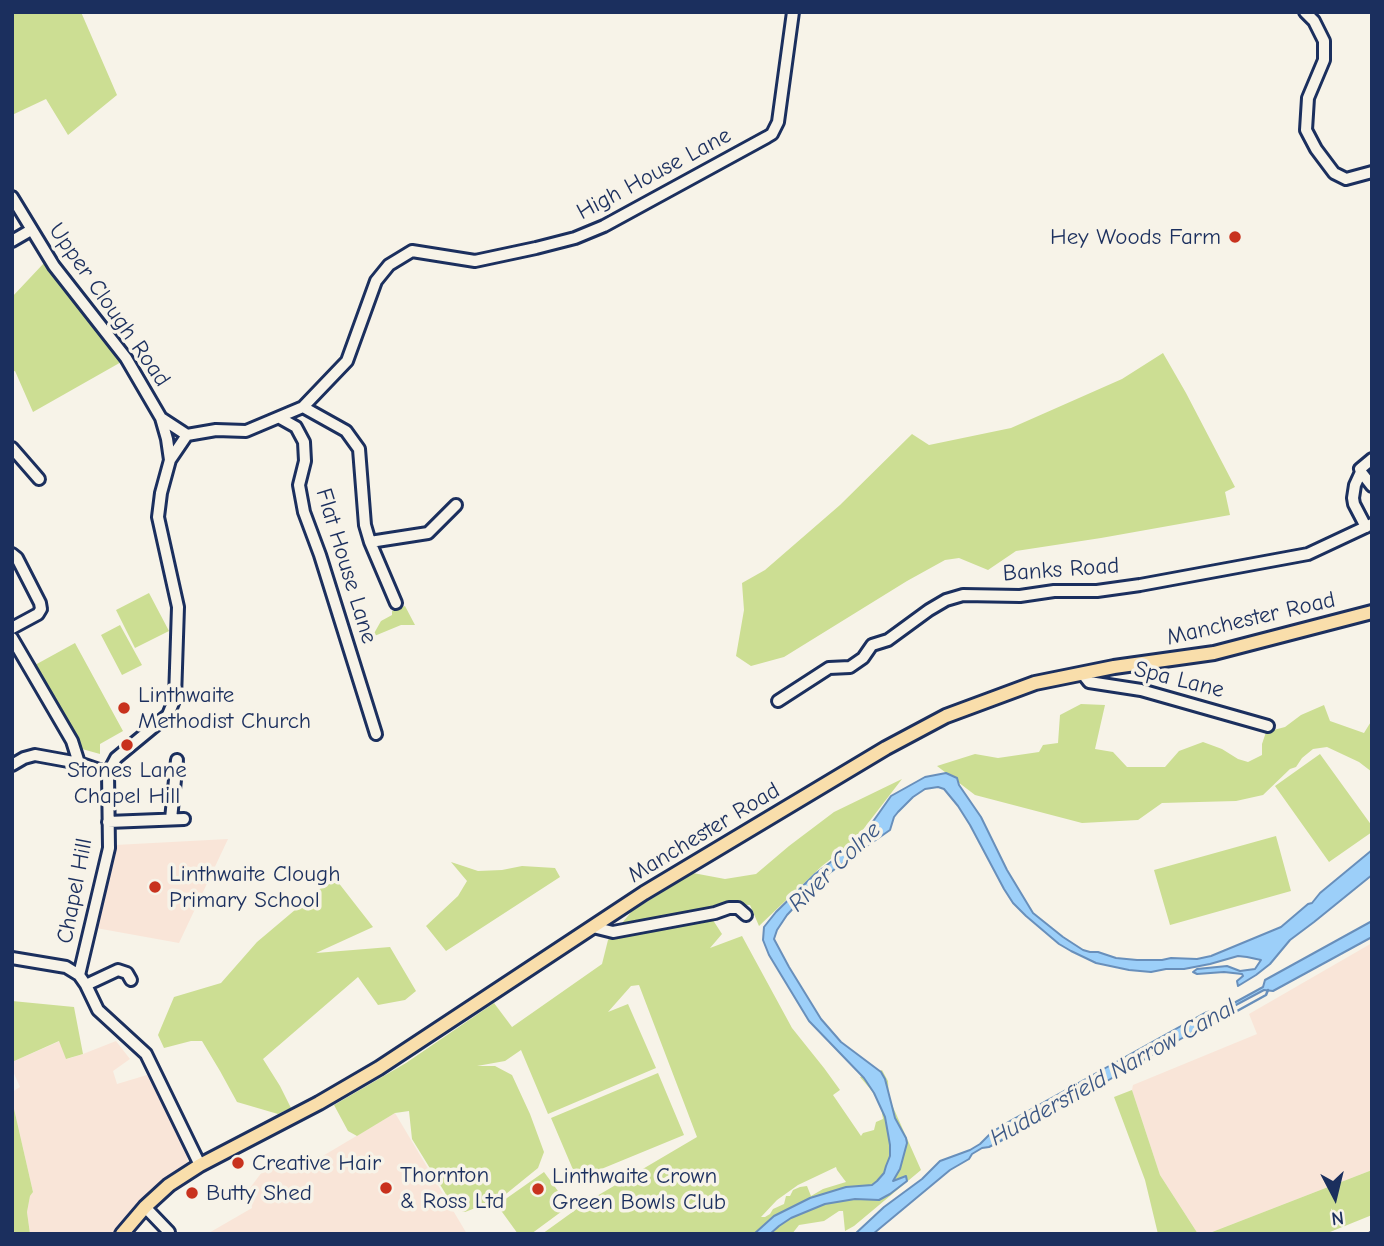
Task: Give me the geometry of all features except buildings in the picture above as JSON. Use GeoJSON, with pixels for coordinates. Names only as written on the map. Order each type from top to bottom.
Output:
{"type":"FeatureCollection","features":[{"type":"Feature","properties":{"kind":"main road","name":"Manchester Road"},"geometry":{"type":"LineString","coordinates":[[122,1234],[169,1185],[200,1165],[319,1103],[379,1068],[644,893],[886,748],[946,716],[1035,683],[1213,653],[1372,612]]}},
{"type":"Feature","properties":{"kind":"street","name":"High House Lane"},"geometry":{"type":"LineString","coordinates":[[187,435],[216,430],[246,431],[303,407],[347,360],[376,281],[389,265],[412,251],[475,261],[575,238],[614,220],[772,134],[778,122],[793,12]]}},
{"type":"Feature","properties":{"kind":"street"},"geometry":{"type":"LineString","coordinates":[[1305,12],[1314,21],[1324,41],[1324,60],[1308,98],[1306,130],[1334,173],[1346,179],[1372,172]]}},
{"type":"Feature","properties":{"kind":"street","name":"Upper Clough Road"},"geometry":{"type":"LineString","coordinates":[[12,197],[54,266],[126,358],[161,418],[170,460]]}},
{"type":"Feature","properties":{"kind":"street"},"geometry":{"type":"LineString","coordinates":[[12,241],[31,230]]}},
{"type":"Feature","properties":{"kind":"street"},"geometry":{"type":"LineString","coordinates":[[303,407],[346,431],[359,449],[366,526],[396,603]]}},
{"type":"Feature","properties":{"kind":"street"},"geometry":{"type":"LineString","coordinates":[[12,765],[35,755],[79,763],[108,774],[117,758],[168,715],[176,698],[178,607],[158,517],[170,460],[187,435],[161,418]]}},
{"type":"Feature","properties":{"kind":"street","name":"Flat House Lane"},"geometry":{"type":"LineString","coordinates":[[280,418],[296,427],[304,442],[305,461],[299,485],[304,512],[376,734]]}},
{"type":"Feature","properties":{"kind":"street"},"geometry":{"type":"LineString","coordinates":[[12,448],[39,479]]}},
{"type":"Feature","properties":{"kind":"street"},"geometry":{"type":"LineString","coordinates":[[1369,525],[1354,504],[1353,498],[1360,469],[1372,459]]}},
{"type":"Feature","properties":{"kind":"street"},"geometry":{"type":"LineString","coordinates":[[1361,472],[1372,486]]}},
{"type":"Feature","properties":{"kind":"street"},"geometry":{"type":"LineString","coordinates":[[370,542],[428,533],[456,505]]}},
{"type":"Feature","properties":{"kind":"street","name":"Banks Road"},"geometry":{"type":"LineString","coordinates":[[778,701],[829,668],[850,667],[863,658],[872,645],[888,640],[929,610],[955,597],[1020,596],[1054,591],[1097,592],[1140,585],[1308,554],[1369,525]]}},
{"type":"Feature","properties":{"kind":"street"},"geometry":{"type":"LineString","coordinates":[[12,554],[17,558],[41,609],[38,614],[12,628]]}},
{"type":"Feature","properties":{"kind":"street"},"geometry":{"type":"LineString","coordinates":[[12,638],[72,741],[79,763]]}},
{"type":"Feature","properties":{"kind":"street","name":"Spa Lane"},"geometry":{"type":"LineString","coordinates":[[1082,673],[1089,682],[1141,690],[1268,726]]}},
{"type":"Feature","properties":{"kind":"street"},"geometry":{"type":"LineString","coordinates":[[171,819],[177,760]]}},
{"type":"Feature","properties":{"kind":"street","name":"Chapel Hill"},"geometry":{"type":"LineString","coordinates":[[79,975],[108,848],[108,774]]}},
{"type":"Feature","properties":{"kind":"street"},"geometry":{"type":"LineString","coordinates":[[108,822],[184,819]]}},
{"type":"Feature","properties":{"kind":"street"},"geometry":{"type":"LineString","coordinates":[[593,927],[612,932],[729,908],[738,908],[746,915]]}},
{"type":"Feature","properties":{"kind":"street"},"geometry":{"type":"LineString","coordinates":[[12,958],[66,967],[79,975],[98,1010],[146,1054],[200,1165]]}},
{"type":"Feature","properties":{"kind":"street"},"geometry":{"type":"LineString","coordinates":[[86,985],[118,970],[127,973],[131,980]]}},
{"type":"Feature","properties":{"kind":"street"},"geometry":{"type":"LineString","coordinates":[[145,1207],[169,1232]]}},
{"type":"Feature","properties":{"kind":"shaded area","name":"Linthwaite Clough Primary School"},"geometry":{"type":"Polygon","coordinates":[[[228,839],[179,943],[96,928],[115,845],[228,839]]]}},
{"type":"Feature","properties":{"kind":"shaded area"},"geometry":{"type":"Polygon","coordinates":[[[1372,943],[1372,1170],[1207,1234],[1198,1234],[1160,1175],[1132,1090],[1133,1085],[1257,1034],[1249,1014],[1372,943]]]}},
{"type":"Feature","properties":{"kind":"shaded area"},"geometry":{"type":"Polygon","coordinates":[[[60,1041],[67,1059],[116,1041],[130,1059],[113,1071],[117,1084],[147,1075],[186,1151],[188,1162],[134,1207],[112,1234],[30,1234],[27,1212],[33,1192],[12,1100],[12,1092],[20,1087],[12,1069],[12,1062],[60,1041]]]}},
{"type":"Feature","properties":{"kind":"shaded area"},"geometry":{"type":"Polygon","coordinates":[[[395,1113],[467,1234],[207,1234],[252,1208],[250,1188],[265,1168],[295,1167],[311,1163],[395,1113]]]}},
{"type":"Feature","properties":{"kind":"green space"},"geometry":{"type":"Polygon","coordinates":[[[12,12],[81,12],[117,95],[68,135],[46,99],[12,115],[12,12]]]}},
{"type":"Feature","properties":{"kind":"green space"},"geometry":{"type":"Polygon","coordinates":[[[44,263],[123,361],[33,412],[15,371],[12,372],[12,297],[44,263]]]}},
{"type":"Feature","properties":{"kind":"green space"},"geometry":{"type":"Polygon","coordinates":[[[1163,353],[1235,487],[1225,492],[1230,515],[1016,551],[988,570],[959,558],[945,560],[784,657],[751,666],[736,656],[744,610],[742,583],[765,570],[840,505],[912,434],[929,445],[1011,428],[1122,379],[1163,353]]]}},
{"type":"Feature","properties":{"kind":"green space"},"geometry":{"type":"Polygon","coordinates":[[[149,593],[169,631],[135,648],[116,610],[149,593]]]}},
{"type":"Feature","properties":{"kind":"green space"},"geometry":{"type":"Polygon","coordinates":[[[405,606],[415,625],[401,625],[372,637],[381,621],[392,615],[392,611],[405,606]]]}},
{"type":"Feature","properties":{"kind":"green space"},"geometry":{"type":"Polygon","coordinates":[[[120,625],[142,665],[122,675],[101,635],[120,625]]]}},
{"type":"Feature","properties":{"kind":"green space"},"geometry":{"type":"Polygon","coordinates":[[[75,643],[123,731],[100,744],[100,754],[82,749],[35,665],[75,643]]]}},
{"type":"Feature","properties":{"kind":"green space"},"geometry":{"type":"Polygon","coordinates":[[[1081,704],[1105,705],[1095,749],[1113,752],[1127,767],[1165,767],[1179,751],[1203,742],[1248,762],[1262,755],[1266,732],[1285,727],[1301,715],[1324,705],[1330,721],[1364,733],[1372,720],[1372,772],[1359,762],[1327,747],[1313,749],[1263,795],[1236,801],[1162,803],[1138,820],[1082,823],[975,795],[937,766],[975,754],[998,758],[1039,752],[1043,745],[1058,743],[1060,715],[1081,704]]]}},
{"type":"Feature","properties":{"kind":"green space"},"geometry":{"type":"Polygon","coordinates":[[[1320,754],[1372,826],[1372,832],[1329,862],[1275,786],[1320,754]]]}},
{"type":"Feature","properties":{"kind":"green space"},"geometry":{"type":"Polygon","coordinates":[[[902,779],[855,840],[822,866],[759,926],[750,905],[720,904],[711,917],[722,934],[710,948],[742,936],[792,1028],[840,1090],[833,1095],[861,1136],[874,1130],[876,1122],[883,1119],[881,1107],[860,1077],[882,1070],[888,1081],[889,1098],[921,1170],[854,1226],[845,1231],[843,1211],[839,1211],[824,1221],[799,1225],[792,1234],[542,1234],[585,1203],[697,1137],[639,985],[631,986],[608,1012],[628,1004],[656,1068],[548,1114],[521,1050],[505,1061],[477,1066],[495,1066],[512,1075],[544,1152],[538,1168],[501,1198],[465,1212],[455,1209],[412,1139],[409,1111],[395,1113],[357,1136],[348,1131],[334,1105],[406,1063],[494,1003],[512,1027],[602,964],[608,940],[632,911],[693,873],[725,879],[756,874],[834,812],[902,779]],[[836,1167],[798,1185],[777,1200],[761,1217],[784,1204],[786,1196],[790,1196],[793,1190],[800,1187],[807,1186],[811,1196],[846,1182],[836,1167]]]}},
{"type":"Feature","properties":{"kind":"green space"},"geometry":{"type":"Polygon","coordinates":[[[1276,836],[1291,891],[1170,925],[1154,870],[1276,836]]]}},
{"type":"Feature","properties":{"kind":"green space"},"geometry":{"type":"Polygon","coordinates":[[[451,862],[478,871],[522,866],[555,868],[560,877],[446,951],[426,926],[458,896],[467,881],[451,862]]]}},
{"type":"Feature","properties":{"kind":"green space"},"geometry":{"type":"Polygon","coordinates":[[[334,877],[373,927],[316,953],[390,947],[416,991],[405,1000],[378,1005],[358,977],[263,1059],[291,1108],[278,1114],[237,1102],[202,1041],[164,1048],[158,1035],[174,997],[221,983],[257,942],[334,877]]]}},
{"type":"Feature","properties":{"kind":"green space"},"geometry":{"type":"Polygon","coordinates":[[[12,1001],[74,1007],[83,1054],[66,1059],[59,1041],[12,1062],[12,1001]]]}},
{"type":"Feature","properties":{"kind":"green space"},"geometry":{"type":"Polygon","coordinates":[[[658,1073],[684,1135],[577,1179],[551,1118],[658,1073]]]}},
{"type":"Feature","properties":{"kind":"green space"},"geometry":{"type":"Polygon","coordinates":[[[1132,1090],[1160,1175],[1198,1234],[1158,1234],[1145,1180],[1114,1097],[1132,1090]]]}},
{"type":"Feature","properties":{"kind":"green space"},"geometry":{"type":"Polygon","coordinates":[[[12,1100],[33,1192],[27,1212],[30,1234],[12,1234],[12,1100]]]}},
{"type":"Feature","properties":{"kind":"green space"},"geometry":{"type":"Polygon","coordinates":[[[1372,1170],[1372,1215],[1325,1234],[1207,1234],[1372,1170]]]}},
{"type":"Feature","properties":{"kind":"green space","name":"Linthwaite Crown Green Bowls Club"},"geometry":{"type":"Polygon","coordinates":[[[544,1172],[569,1206],[531,1234],[518,1234],[497,1205],[544,1172]]]}},
{"type":"Feature","properties":{"kind":"water","name":"River Colne"},"geometry":{"type":"Polygon","coordinates":[[[946,773],[957,778],[1033,913],[1063,937],[1090,952],[1137,960],[1197,959],[1211,956],[1281,927],[1372,850],[1372,875],[1290,940],[1270,964],[1238,986],[1237,981],[1242,974],[1193,972],[1197,969],[1227,966],[1240,971],[1255,969],[1261,960],[1238,956],[1184,969],[1151,972],[1129,970],[1096,963],[1071,951],[1026,916],[1004,889],[958,806],[944,789],[925,789],[898,812],[890,830],[819,881],[787,915],[774,939],[821,1019],[841,1042],[881,1072],[885,1079],[895,1118],[907,1143],[900,1169],[893,1181],[906,1176],[907,1181],[879,1200],[855,1199],[825,1204],[791,1218],[770,1234],[754,1234],[774,1216],[810,1198],[846,1187],[872,1185],[884,1173],[890,1156],[885,1117],[874,1093],[864,1078],[809,1021],[769,955],[763,940],[764,927],[815,874],[860,840],[891,796],[925,777],[946,773]]]}},
{"type":"Feature","properties":{"kind":"water","name":"Huddersfield Narrow Canal"},"geometry":{"type":"Polygon","coordinates":[[[1372,921],[1372,937],[1273,991],[1264,990],[1221,1013],[1214,1020],[1014,1134],[982,1148],[950,1170],[873,1234],[855,1234],[940,1161],[970,1150],[1010,1121],[1207,1012],[1221,1010],[1263,987],[1265,980],[1372,921]]]}},
{"type":"Feature","properties":{"kind":"waterway","name":"Huddersfield Narrow Canal"},"geometry":{"type":"LineString","coordinates":[[1218,1015],[1228,1016],[1266,995],[1268,990]]}},
{"type":"Feature","properties":{"kind":"place","name":"Hey Woods Farm"},"geometry":{"type":"Point","coordinates":[1235,237]}},
{"type":"Feature","properties":{"kind":"place","name":"Linthwaite Methodist Church"},"geometry":{"type":"Point","coordinates":[124,708]}},
{"type":"Feature","properties":{"kind":"place","name":"Stones Lane Chapel Hill"},"geometry":{"type":"Point","coordinates":[127,745]}},
{"type":"Feature","properties":{"kind":"place","name":"Linthwaite Clough Primary School"},"geometry":{"type":"Point","coordinates":[155,887]}},
{"type":"Feature","properties":{"kind":"place","name":"Creative Hair"},"geometry":{"type":"Point","coordinates":[238,1163]}},
{"type":"Feature","properties":{"kind":"place","name":"Thornton & Ross Ltd"},"geometry":{"type":"Point","coordinates":[386,1188]}},
{"type":"Feature","properties":{"kind":"place","name":"Linthwaite Crown Green Bowls Club"},"geometry":{"type":"Point","coordinates":[538,1189]}},
{"type":"Feature","properties":{"kind":"place","name":"Butty Shed"},"geometry":{"type":"Point","coordinates":[192,1193]}}]}
